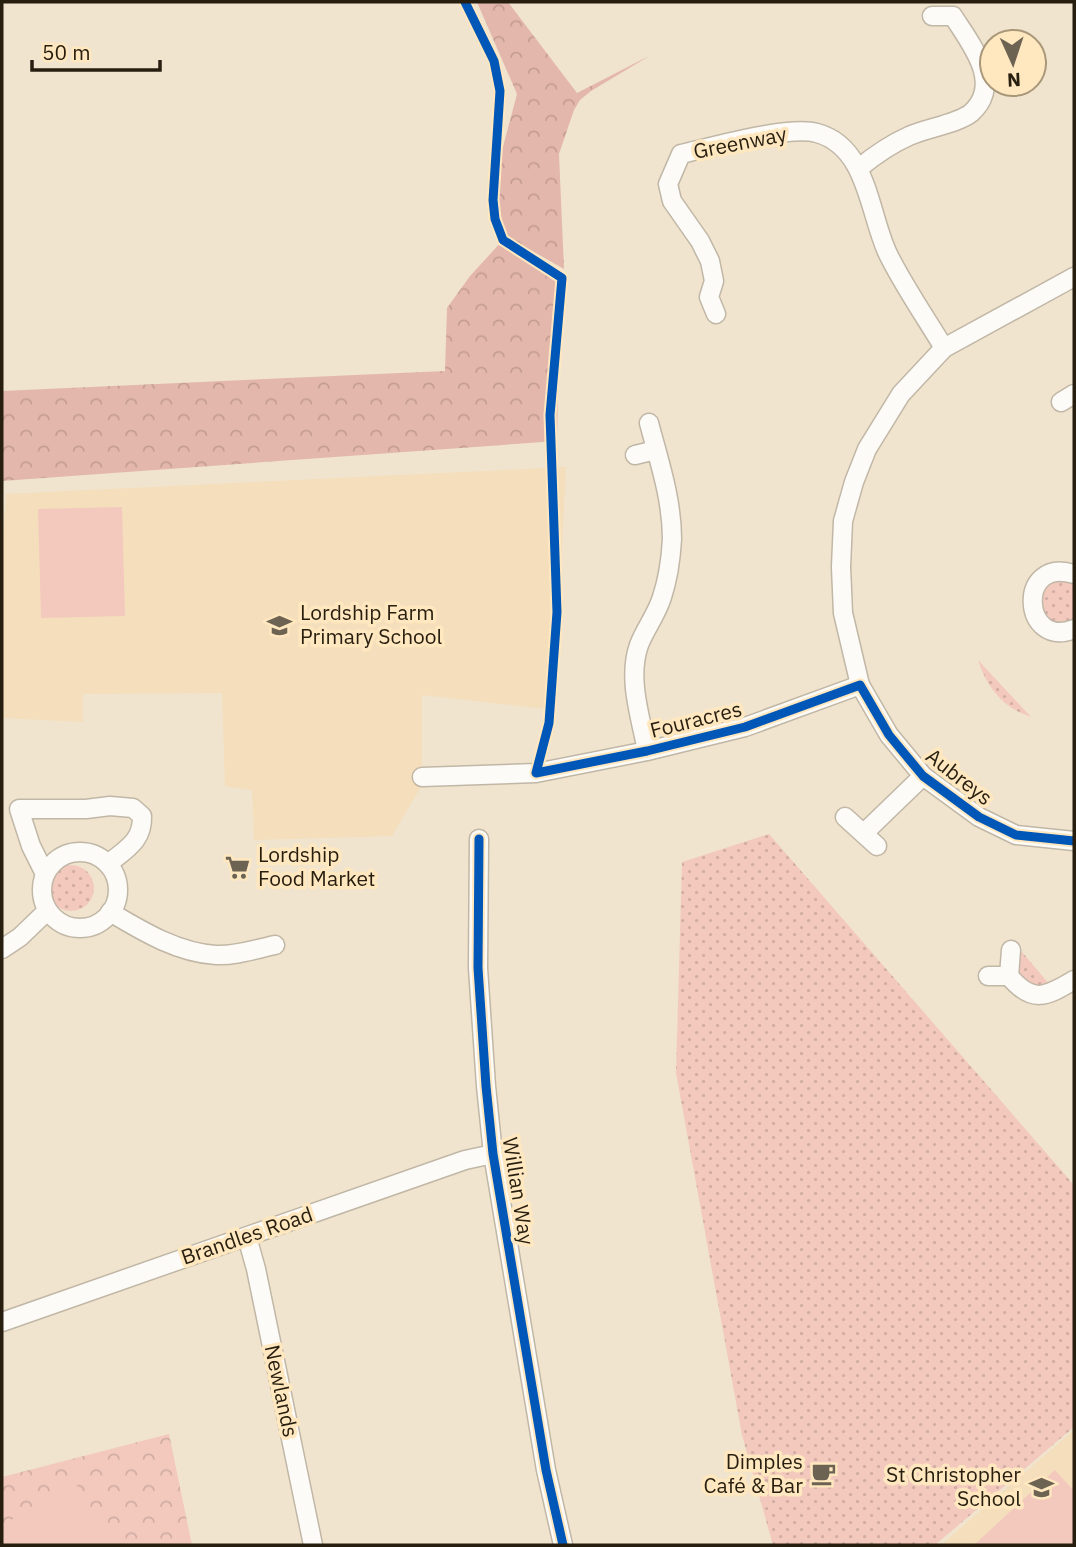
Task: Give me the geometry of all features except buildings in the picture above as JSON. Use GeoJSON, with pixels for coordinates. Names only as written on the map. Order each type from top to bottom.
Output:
{"type":"FeatureCollection","features":[{"type":"Feature","properties":{"kind":"street"},"geometry":{"type":"LineString","coordinates":[[859,168],[894,143],[970,114],[980,101],[985,86],[984,70],[955,9],[932,16]]}},
{"type":"Feature","properties":{"kind":"street","name":"Greenway"},"geometry":{"type":"LineString","coordinates":[[706,303],[714,281],[710,261],[700,241],[672,201],[668,184],[681,154],[776,133],[815,132],[833,139],[859,168],[888,255],[944,348]]}},
{"type":"Feature","properties":{"kind":"street","name":"Aubreys"},"geometry":{"type":"LineString","coordinates":[[1074,277],[944,348],[901,394],[867,449],[854,481],[844,521],[841,567],[843,613],[860,685],[890,735],[923,776],[979,817],[1016,835],[1074,841]]}},
{"type":"Feature","properties":{"kind":"street","name":"Fouracres"},"geometry":{"type":"LineString","coordinates":[[647,751],[635,687],[635,667],[639,646],[662,597],[672,540],[671,514],[649,423]]}},
{"type":"Feature","properties":{"kind":"street"},"geometry":{"type":"LineString","coordinates":[[635,455],[656,450]]}},
{"type":"Feature","properties":{"kind":"street"},"geometry":{"type":"LineString","coordinates":[[1074,573],[1048,574],[1039,582],[1031,601],[1038,621],[1047,629],[1065,633],[1074,629]]}},
{"type":"Feature","properties":{"kind":"street","name":"Fouracres"},"geometry":{"type":"LineString","coordinates":[[422,778],[536,773],[647,751],[745,727],[860,685]]}},
{"type":"Feature","properties":{"kind":"street","name":"Aubreys"},"geometry":{"type":"LineString","coordinates":[[845,817],[870,840],[923,776]]}},
{"type":"Feature","properties":{"kind":"street"},"geometry":{"type":"LineString","coordinates":[[45,874],[31,846],[19,809],[86,809],[110,806],[133,808],[142,816],[142,829],[136,840],[108,864]]}},
{"type":"Feature","properties":{"kind":"street","name":"Willian Way"},"geometry":{"type":"LineString","coordinates":[[479,839],[478,968],[486,1086],[494,1154],[546,1470],[563,1545]]}},
{"type":"Feature","properties":{"kind":"street"},"geometry":{"type":"LineString","coordinates":[[68,854],[93,854],[108,864],[114,873],[118,889],[116,901],[101,921],[89,926],[63,924],[47,911],[42,896],[45,874],[53,863],[68,854]]}},
{"type":"Feature","properties":{"kind":"street"},"geometry":{"type":"LineString","coordinates":[[2,949],[20,937],[47,911]]}},
{"type":"Feature","properties":{"kind":"street"},"geometry":{"type":"LineString","coordinates":[[110,912],[148,934],[187,949],[206,953],[216,955],[246,952],[275,945]]}},
{"type":"Feature","properties":{"kind":"street"},"geometry":{"type":"LineString","coordinates":[[1009,976],[1011,950]]}},
{"type":"Feature","properties":{"kind":"street"},"geometry":{"type":"LineString","coordinates":[[988,976],[1009,976],[1033,996],[1056,991],[1074,980]]}},
{"type":"Feature","properties":{"kind":"street","name":"Brandles Road"},"geometry":{"type":"LineString","coordinates":[[2,1322],[465,1160],[494,1154]]}},
{"type":"Feature","properties":{"kind":"street","name":"Newlands"},"geometry":{"type":"LineString","coordinates":[[247,1237],[313,1545]]}},
{"type":"Feature","properties":{"kind":"shaded area","name":"Lordship Farm Primary School"},"geometry":{"type":"Polygon","coordinates":[[[566,467],[554,710],[422,695],[422,785],[392,836],[254,840],[252,790],[225,786],[222,693],[83,694],[83,722],[2,718],[2,557],[6,494],[566,467]]]}},
{"type":"Feature","properties":{"kind":"shaded area","name":"St Christopher School"},"geometry":{"type":"Polygon","coordinates":[[[1074,1430],[1074,1545],[941,1545],[1074,1430]]]}},
{"type":"Feature","properties":{"kind":"green space"},"geometry":{"type":"Polygon","coordinates":[[[477,2],[508,2],[577,93],[651,55],[591,91],[580,100],[574,110],[559,154],[564,269],[506,236],[498,205],[500,158],[517,94],[477,2]]]}},
{"type":"Feature","properties":{"kind":"green space"},"geometry":{"type":"Polygon","coordinates":[[[503,240],[560,281],[557,441],[2,481],[2,391],[445,371],[447,308],[470,276],[503,240]]]}},
{"type":"Feature","properties":{"kind":"green space"},"geometry":{"type":"Polygon","coordinates":[[[122,507],[125,616],[41,618],[38,509],[122,507]]]}},
{"type":"Feature","properties":{"kind":"green space"},"geometry":{"type":"Polygon","coordinates":[[[1056,577],[1074,580],[1074,624],[1062,628],[1041,616],[1038,593],[1056,577]]]}},
{"type":"Feature","properties":{"kind":"green space"},"geometry":{"type":"Polygon","coordinates":[[[978,660],[1031,717],[1012,708],[997,696],[978,660]]]}},
{"type":"Feature","properties":{"kind":"green space"},"geometry":{"type":"Polygon","coordinates":[[[769,834],[1074,1185],[1074,1427],[935,1545],[773,1545],[742,1435],[676,1073],[682,862],[769,834]]]}},
{"type":"Feature","properties":{"kind":"green space"},"geometry":{"type":"Polygon","coordinates":[[[71,865],[87,872],[94,888],[87,904],[71,911],[55,904],[48,888],[55,872],[71,865]]]}},
{"type":"Feature","properties":{"kind":"green space"},"geometry":{"type":"Polygon","coordinates":[[[1016,952],[1022,952],[1050,985],[1030,988],[1017,974],[1016,952]]]}},
{"type":"Feature","properties":{"kind":"green space"},"geometry":{"type":"Polygon","coordinates":[[[169,1434],[192,1545],[2,1545],[2,1477],[169,1434]]]}},
{"type":"Feature","properties":{"kind":"green space"},"geometry":{"type":"Polygon","coordinates":[[[1055,1470],[1074,1491],[1074,1545],[974,1545],[1055,1470]]]}},
{"type":"Feature","properties":{"kind":"green space"},"geometry":{"type":"Polygon","coordinates":[[[73,1480],[115,1545],[2,1545],[2,1526],[73,1480]]]}},
{"type":"Feature","properties":{"kind":"cycle path"},"geometry":{"type":"LineString","coordinates":[[465,2],[494,61],[500,91],[493,200],[495,219],[503,240],[562,278],[550,415],[557,612],[549,723],[536,773],[647,751],[745,727],[860,685],[889,735],[923,776],[979,817],[1016,835],[1074,841]]}},
{"type":"Feature","properties":{"kind":"cycle path"},"geometry":{"type":"LineString","coordinates":[[479,839],[478,968],[493,1154],[546,1470],[563,1545]]}},
{"type":"Feature","properties":{"kind":"place","name":"Lordship Farm Primary School"},"geometry":{"type":"Point","coordinates":[280,625]}},
{"type":"Feature","properties":{"kind":"place","name":"Lordship Food Market"},"geometry":{"type":"Point","coordinates":[238,867]}},
{"type":"Feature","properties":{"kind":"place","name":"Dimples Café & Bar"},"geometry":{"type":"Point","coordinates":[823,1474]}},
{"type":"Feature","properties":{"kind":"place","name":"St Christopher School"},"geometry":{"type":"Point","coordinates":[1041,1487]}}]}
